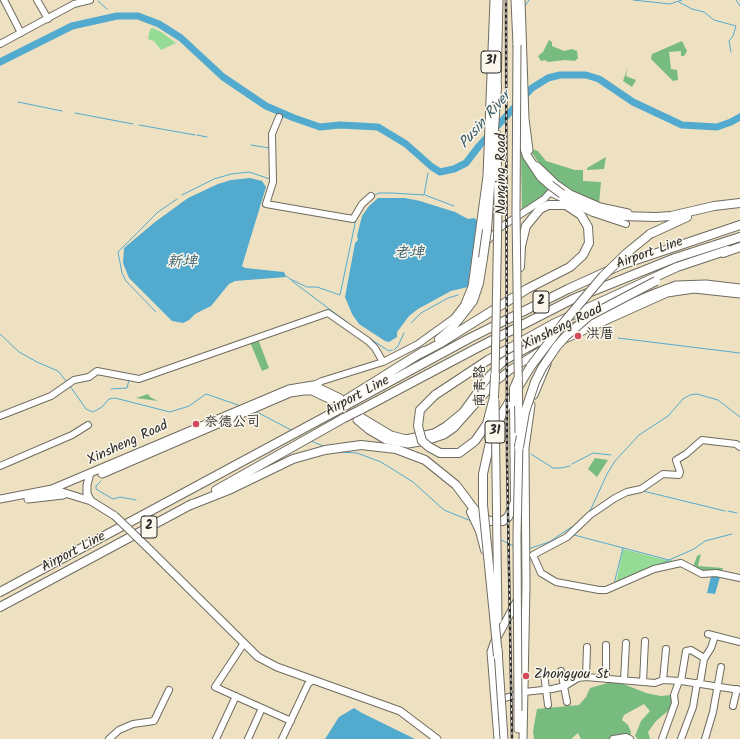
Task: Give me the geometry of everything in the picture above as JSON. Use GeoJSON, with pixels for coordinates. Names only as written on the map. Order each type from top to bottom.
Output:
{"type":"FeatureCollection","features":[{"type":"Feature","properties":{"kind":"highway"},"geometry":{"type":"LineString","coordinates":[[420,354],[444,336],[466,312],[476,292],[483,258],[491,176],[497,86]]}},
{"type":"Feature","properties":{"kind":"highway"},"geometry":{"type":"LineString","coordinates":[[520,104],[524,148],[533,166],[550,185],[583,206],[614,215],[656,217],[678,215],[714,206],[740,204]]}},
{"type":"Feature","properties":{"kind":"highway"},"geometry":{"type":"LineString","coordinates":[[340,403],[527,289],[570,267],[583,255],[589,243],[588,227],[581,215],[571,207],[559,204],[548,205],[540,209],[526,226],[521,246],[520,269],[517,276]]}},
{"type":"Feature","properties":{"kind":"highway"},"geometry":{"type":"LineString","coordinates":[[498,656],[483,505],[483,474],[490,442],[504,412],[531,366],[565,321],[603,276],[639,243],[670,224],[686,217],[740,204]]}},
{"type":"Feature","properties":{"kind":"highway","name":"Airport Line"},"geometry":{"type":"LineString","coordinates":[[0,592],[252,457],[304,427],[340,403],[568,289],[621,265],[740,225]]}},
{"type":"Feature","properties":{"kind":"highway","name":"Airport Line"},"geometry":{"type":"LineString","coordinates":[[0,606],[188,506],[344,418],[359,416],[475,349],[573,299],[675,258],[740,237]]}},
{"type":"Feature","properties":{"kind":"highway"},"geometry":{"type":"LineString","coordinates":[[495,375],[494,397],[487,424],[475,441],[454,454],[440,453],[429,448],[422,441],[418,426],[420,410],[435,395],[488,360],[553,324],[677,266],[740,247]]}},
{"type":"Feature","properties":{"kind":"highway"},"geometry":{"type":"LineString","coordinates":[[519,447],[525,412],[535,382],[556,346],[566,336],[589,316],[656,281],[728,250]]}},
{"type":"Feature","properties":{"kind":"highway"},"geometry":{"type":"LineString","coordinates":[[188,506],[231,489],[279,464],[311,453],[354,445],[396,449],[416,456],[441,471],[461,491],[478,516],[490,521],[504,521],[510,515],[515,502],[514,388],[518,379]]}},
{"type":"Feature","properties":{"kind":"highway"},"geometry":{"type":"LineString","coordinates":[[396,449],[437,473],[462,498],[480,531],[489,568]]}},
{"type":"Feature","properties":{"kind":"main road","name":"31"},"geometry":{"type":"LineString","coordinates":[[472,287],[479,238],[490,124],[494,0]]}},
{"type":"Feature","properties":{"kind":"main road","name":"31"},"geometry":{"type":"LineString","coordinates":[[497,86],[500,0]]}},
{"type":"Feature","properties":{"kind":"main road","name":"Nanqing Road"},"geometry":{"type":"LineString","coordinates":[[515,0],[520,104],[517,276]]}},
{"type":"Feature","properties":{"kind":"main road"},"geometry":{"type":"LineString","coordinates":[[521,0],[524,86],[520,104],[527,145],[531,156],[542,173],[557,185],[585,202],[628,213]]}},
{"type":"Feature","properties":{"kind":"main road","name":"南青路"},"geometry":{"type":"LineString","coordinates":[[497,86],[498,208],[495,375],[498,656],[504,739]]}},
{"type":"Feature","properties":{"kind":"main road"},"geometry":{"type":"LineString","coordinates":[[479,238],[487,240]]}},
{"type":"Feature","properties":{"kind":"main road","name":"31"},"geometry":{"type":"LineString","coordinates":[[517,276],[519,447],[517,536],[518,739]]}},
{"type":"Feature","properties":{"kind":"main road","name":"Xinsheng Road"},"geometry":{"type":"LineString","coordinates":[[359,416],[391,435],[406,439],[434,433],[446,426],[462,412],[489,376],[504,361],[542,340],[655,293],[676,286],[706,284],[740,288]]}},
{"type":"Feature","properties":{"kind":"main road","name":"Xinsheng Road"},"geometry":{"type":"LineString","coordinates":[[359,416],[369,430],[386,440],[408,444],[418,444],[444,435],[454,428],[494,382],[545,348],[667,293],[694,289],[740,294]]}},
{"type":"Feature","properties":{"kind":"main road"},"geometry":{"type":"LineString","coordinates":[[498,739],[491,652],[494,643],[522,597],[526,585],[525,448],[529,412],[547,364],[548,357],[542,340]]}},
{"type":"Feature","properties":{"kind":"main road"},"geometry":{"type":"LineString","coordinates":[[313,385],[340,403]]}},
{"type":"Feature","properties":{"kind":"main road","name":"Xinsheng Road"},"geometry":{"type":"LineString","coordinates":[[55,490],[260,403],[289,389],[313,385]]}},
{"type":"Feature","properties":{"kind":"main road","name":"Xinsheng Road"},"geometry":{"type":"LineString","coordinates":[[260,403],[304,391],[323,395],[340,403]]}},
{"type":"Feature","properties":{"kind":"main road"},"geometry":{"type":"LineString","coordinates":[[89,476],[87,494],[91,501]]}},
{"type":"Feature","properties":{"kind":"main road"},"geometry":{"type":"LineString","coordinates":[[23,500],[41,493],[55,490]]}},
{"type":"Feature","properties":{"kind":"main road"},"geometry":{"type":"LineString","coordinates":[[0,499],[55,490],[91,501],[115,516],[244,643],[266,662],[400,711],[437,739]]}},
{"type":"Feature","properties":{"kind":"main road"},"geometry":{"type":"LineString","coordinates":[[0,504],[41,496],[68,495]]}},
{"type":"Feature","properties":{"kind":"main road"},"geometry":{"type":"LineString","coordinates":[[522,597],[524,692],[523,739]]}},
{"type":"Feature","properties":{"kind":"main road"},"geometry":{"type":"LineString","coordinates":[[517,694],[523,701]]}},
{"type":"Feature","properties":{"kind":"main road"},"geometry":{"type":"LineString","coordinates":[[423,727],[431,739]]}},
{"type":"Feature","properties":{"kind":"street"},"geometry":{"type":"LineString","coordinates":[[4,0],[21,33]]}},
{"type":"Feature","properties":{"kind":"street"},"geometry":{"type":"LineString","coordinates":[[38,0],[48,18]]}},
{"type":"Feature","properties":{"kind":"street"},"geometry":{"type":"LineString","coordinates":[[0,44],[48,18],[73,2],[90,0]]}},
{"type":"Feature","properties":{"kind":"street"},"geometry":{"type":"LineString","coordinates":[[279,117],[272,134],[273,182],[266,204],[353,220],[362,204],[371,196]]}},
{"type":"Feature","properties":{"kind":"street"},"geometry":{"type":"LineString","coordinates":[[304,391],[313,385],[383,362],[418,344],[449,324],[464,305],[476,278],[487,240],[501,227],[536,205],[551,193],[557,185]]}},
{"type":"Feature","properties":{"kind":"street"},"geometry":{"type":"LineString","coordinates":[[551,193],[593,213],[626,224]]}},
{"type":"Feature","properties":{"kind":"street"},"geometry":{"type":"LineString","coordinates":[[0,416],[51,396],[74,380],[89,377],[97,371],[139,379],[328,313],[368,341],[375,348],[383,362]]}},
{"type":"Feature","properties":{"kind":"street"},"geometry":{"type":"LineString","coordinates":[[0,466],[72,435],[88,425]]}},
{"type":"Feature","properties":{"kind":"street"},"geometry":{"type":"LineString","coordinates":[[740,447],[736,444],[702,440],[686,454],[676,460],[680,472],[679,475],[663,474],[641,489],[627,492],[619,496],[590,515],[567,537],[533,555],[541,573],[556,582],[599,590],[606,590],[654,569],[681,563],[702,574],[716,572],[740,578]]}},
{"type":"Feature","properties":{"kind":"street"},"geometry":{"type":"LineString","coordinates":[[708,634],[740,642]]}},
{"type":"Feature","properties":{"kind":"street"},"geometry":{"type":"LineString","coordinates":[[681,739],[694,707],[704,658],[711,648],[715,636]]}},
{"type":"Feature","properties":{"kind":"street"},"geometry":{"type":"LineString","coordinates":[[643,682],[645,641]]}},
{"type":"Feature","properties":{"kind":"street"},"geometry":{"type":"LineString","coordinates":[[244,643],[215,687],[291,721]]}},
{"type":"Feature","properties":{"kind":"street"},"geometry":{"type":"LineString","coordinates":[[624,680],[626,643]]}},
{"type":"Feature","properties":{"kind":"street"},"geometry":{"type":"LineString","coordinates":[[606,645],[606,679]]}},
{"type":"Feature","properties":{"kind":"street"},"geometry":{"type":"LineString","coordinates":[[586,677],[587,647]]}},
{"type":"Feature","properties":{"kind":"street"},"geometry":{"type":"LineString","coordinates":[[663,680],[666,650]]}},
{"type":"Feature","properties":{"kind":"street"},"geometry":{"type":"LineString","coordinates":[[662,739],[676,703],[674,695],[680,681],[686,651],[691,650],[704,658]]}},
{"type":"Feature","properties":{"kind":"street"},"geometry":{"type":"LineString","coordinates":[[705,739],[712,717],[721,667]]}},
{"type":"Feature","properties":{"kind":"street"},"geometry":{"type":"LineString","coordinates":[[561,671],[567,702]]}},
{"type":"Feature","properties":{"kind":"street"},"geometry":{"type":"LineString","coordinates":[[544,674],[548,705]]}},
{"type":"Feature","properties":{"kind":"street"},"geometry":{"type":"LineString","coordinates":[[495,701],[524,692],[546,690],[565,686],[578,678],[586,677],[655,683],[663,680],[680,681],[738,690],[733,706]]}},
{"type":"Feature","properties":{"kind":"street"},"geometry":{"type":"LineString","coordinates":[[282,739],[308,684],[313,680]]}},
{"type":"Feature","properties":{"kind":"street"},"geometry":{"type":"LineString","coordinates":[[109,739],[119,730],[133,724],[154,721],[169,690]]}},
{"type":"Feature","properties":{"kind":"street"},"geometry":{"type":"LineString","coordinates":[[216,739],[236,696]]}},
{"type":"Feature","properties":{"kind":"street"},"geometry":{"type":"LineString","coordinates":[[248,739],[262,708]]}},
{"type":"Feature","properties":{"kind":"street"},"geometry":{"type":"LineString","coordinates":[[613,739],[626,737],[630,739]]}},
{"type":"Feature","properties":{"kind":"green space"},"geometry":{"type":"Polygon","coordinates":[[[153,28],[176,43],[161,50],[154,41],[148,39],[150,29],[153,28]]]}},
{"type":"Feature","properties":{"kind":"green space"},"geometry":{"type":"Polygon","coordinates":[[[549,40],[552,42],[552,46],[564,51],[572,49],[577,51],[578,58],[575,61],[541,61],[538,56],[543,52],[549,40]]]}},
{"type":"Feature","properties":{"kind":"green space"},"geometry":{"type":"Polygon","coordinates":[[[682,41],[687,51],[684,56],[681,56],[681,51],[669,52],[671,69],[677,70],[678,80],[673,81],[651,59],[652,54],[682,41]]]}},
{"type":"Feature","properties":{"kind":"green space"},"geometry":{"type":"Polygon","coordinates":[[[628,67],[626,76],[636,80],[632,87],[623,81],[628,67]]]}},
{"type":"Feature","properties":{"kind":"green space"},"geometry":{"type":"Polygon","coordinates":[[[532,149],[538,151],[546,161],[575,170],[583,170],[583,181],[601,182],[599,204],[584,199],[560,184],[541,166],[532,153],[532,149]]]}},
{"type":"Feature","properties":{"kind":"green space"},"geometry":{"type":"Polygon","coordinates":[[[521,153],[536,177],[551,190],[546,196],[522,211],[521,153]]]}},
{"type":"Feature","properties":{"kind":"green space"},"geometry":{"type":"Polygon","coordinates":[[[606,157],[604,169],[587,170],[587,168],[606,157]]]}},
{"type":"Feature","properties":{"kind":"green space"},"geometry":{"type":"Polygon","coordinates":[[[258,339],[269,368],[262,371],[250,342],[258,339]]]}},
{"type":"Feature","properties":{"kind":"green space"},"geometry":{"type":"Polygon","coordinates":[[[148,394],[150,397],[158,401],[136,398],[148,394]]]}},
{"type":"Feature","properties":{"kind":"green space"},"geometry":{"type":"Polygon","coordinates":[[[595,458],[608,460],[597,477],[588,469],[595,458]]]}},
{"type":"Feature","properties":{"kind":"green space"},"geometry":{"type":"Polygon","coordinates":[[[623,549],[669,561],[672,559],[672,561],[676,563],[616,583],[623,549]]]}},
{"type":"Feature","properties":{"kind":"green space"},"geometry":{"type":"Polygon","coordinates":[[[701,554],[698,566],[723,568],[722,571],[704,572],[693,567],[697,556],[701,554]]]}},
{"type":"Feature","properties":{"kind":"green space"},"geometry":{"type":"Polygon","coordinates":[[[611,682],[621,683],[646,693],[661,696],[670,695],[672,701],[669,710],[656,721],[648,732],[650,739],[638,739],[635,736],[641,721],[650,711],[644,704],[624,715],[622,720],[628,725],[631,732],[630,739],[581,739],[578,733],[571,739],[534,739],[533,731],[537,709],[579,705],[586,697],[590,688],[611,682]]]}},
{"type":"Feature","properties":{"kind":"water","name":"新埤"},"geometry":{"type":"Polygon","coordinates":[[[250,178],[262,181],[266,187],[242,266],[245,268],[284,272],[286,277],[235,281],[229,284],[211,306],[195,314],[189,320],[183,323],[172,321],[129,278],[123,263],[124,248],[155,222],[188,198],[218,184],[231,180],[250,178]]]}},
{"type":"Feature","properties":{"kind":"water","name":"老埤"},"geometry":{"type":"Polygon","coordinates":[[[378,198],[405,198],[420,201],[455,212],[468,219],[474,218],[477,220],[468,287],[451,291],[418,309],[409,316],[397,332],[397,337],[389,342],[385,341],[359,324],[352,314],[345,297],[355,243],[358,240],[357,236],[362,216],[369,206],[378,198]]]}},
{"type":"Feature","properties":{"kind":"water"},"geometry":{"type":"Polygon","coordinates":[[[711,576],[720,577],[715,594],[707,593],[711,576]]]}},
{"type":"Feature","properties":{"kind":"water"},"geometry":{"type":"Polygon","coordinates":[[[354,708],[415,739],[325,739],[339,717],[354,708]]]}},
{"type":"Feature","properties":{"kind":"waterway"},"geometry":{"type":"LineString","coordinates":[[524,7],[529,0]]}},
{"type":"Feature","properties":{"kind":"waterway"},"geometry":{"type":"LineString","coordinates":[[633,0],[670,4],[682,0]]}},
{"type":"Feature","properties":{"kind":"waterway"},"geometry":{"type":"LineString","coordinates":[[736,0],[740,6]]}},
{"type":"Feature","properties":{"kind":"waterway"},"geometry":{"type":"LineString","coordinates":[[98,1],[107,9]]}},
{"type":"Feature","properties":{"kind":"waterway"},"geometry":{"type":"LineString","coordinates":[[679,2],[692,9],[704,12],[714,20],[736,26],[733,36],[729,41],[731,52]]}},
{"type":"Feature","properties":{"kind":"waterway","name":"Pusin River"},"geometry":{"type":"LineString","coordinates":[[0,62],[72,26],[117,16],[138,16],[159,24],[181,38],[223,77],[266,106],[320,127],[340,125],[378,127],[406,144],[432,167],[440,172],[454,169],[466,163],[479,146],[532,88],[548,78],[560,75],[586,75],[599,79],[633,102],[682,125],[717,127],[740,117]]}},
{"type":"Feature","properties":{"kind":"waterway"},"geometry":{"type":"LineString","coordinates":[[18,102],[62,111]]}},
{"type":"Feature","properties":{"kind":"waterway"},"geometry":{"type":"LineString","coordinates":[[75,113],[133,124]]}},
{"type":"Feature","properties":{"kind":"waterway"},"geometry":{"type":"LineString","coordinates":[[139,125],[195,135]]}},
{"type":"Feature","properties":{"kind":"waterway"},"geometry":{"type":"LineString","coordinates":[[197,135],[207,137]]}},
{"type":"Feature","properties":{"kind":"waterway"},"geometry":{"type":"LineString","coordinates":[[251,145],[269,148]]}},
{"type":"Feature","properties":{"kind":"waterway"},"geometry":{"type":"LineString","coordinates":[[182,195],[214,179],[231,174],[249,172],[270,179]]}},
{"type":"Feature","properties":{"kind":"waterway"},"geometry":{"type":"LineString","coordinates":[[373,196],[379,193],[424,195],[428,173]]}},
{"type":"Feature","properties":{"kind":"waterway"},"geometry":{"type":"LineString","coordinates":[[425,195],[454,206]]}},
{"type":"Feature","properties":{"kind":"waterway"},"geometry":{"type":"LineString","coordinates":[[156,312],[126,281],[122,273],[118,252],[158,212],[177,199]]}},
{"type":"Feature","properties":{"kind":"waterway"},"geometry":{"type":"LineString","coordinates":[[290,279],[307,287],[317,287],[340,295],[356,219]]}},
{"type":"Feature","properties":{"kind":"waterway"},"geometry":{"type":"LineString","coordinates":[[286,276],[290,279]]}},
{"type":"Feature","properties":{"kind":"waterway"},"geometry":{"type":"LineString","coordinates":[[292,281],[352,326]]}},
{"type":"Feature","properties":{"kind":"waterway"},"geometry":{"type":"LineString","coordinates":[[411,323],[421,313],[448,298],[458,295]]}},
{"type":"Feature","properties":{"kind":"waterway"},"geometry":{"type":"LineString","coordinates":[[394,350],[398,346],[404,333]]}},
{"type":"Feature","properties":{"kind":"waterway"},"geometry":{"type":"LineString","coordinates":[[0,334],[19,352],[58,371],[67,382]]}},
{"type":"Feature","properties":{"kind":"waterway"},"geometry":{"type":"LineString","coordinates":[[369,338],[389,351],[392,350]]}},
{"type":"Feature","properties":{"kind":"waterway"},"geometry":{"type":"LineString","coordinates":[[618,338],[740,353]]}},
{"type":"Feature","properties":{"kind":"waterway"},"geometry":{"type":"LineString","coordinates":[[111,389],[127,388],[129,380]]}},
{"type":"Feature","properties":{"kind":"waterway"},"geometry":{"type":"LineString","coordinates":[[70,386],[86,409],[93,412],[102,407],[109,399],[115,398],[170,412],[189,406],[206,394],[241,406]]}},
{"type":"Feature","properties":{"kind":"waterway"},"geometry":{"type":"LineString","coordinates":[[528,549],[549,542],[576,524],[591,509],[607,474],[615,461],[639,435],[668,416],[683,399],[690,395],[697,394],[718,400],[740,417]]}},
{"type":"Feature","properties":{"kind":"waterway"},"geometry":{"type":"LineString","coordinates":[[255,411],[293,431]]}},
{"type":"Feature","properties":{"kind":"waterway"},"geometry":{"type":"LineString","coordinates":[[311,441],[323,446]]}},
{"type":"Feature","properties":{"kind":"waterway"},"geometry":{"type":"LineString","coordinates":[[339,452],[357,453],[381,462],[413,482],[444,510],[471,521]]}},
{"type":"Feature","properties":{"kind":"waterway"},"geometry":{"type":"LineString","coordinates":[[572,464],[593,453],[611,455]]}},
{"type":"Feature","properties":{"kind":"waterway"},"geometry":{"type":"LineString","coordinates":[[531,454],[553,468],[570,466]]}},
{"type":"Feature","properties":{"kind":"waterway"},"geometry":{"type":"LineString","coordinates":[[101,481],[96,486],[96,489],[113,499],[120,497],[136,500]]}},
{"type":"Feature","properties":{"kind":"waterway"},"geometry":{"type":"LineString","coordinates":[[643,491],[725,511]]}},
{"type":"Feature","properties":{"kind":"waterway"},"geometry":{"type":"LineString","coordinates":[[728,511],[737,513]]}},
{"type":"Feature","properties":{"kind":"waterway"},"geometry":{"type":"LineString","coordinates":[[574,535],[669,560],[694,549],[705,541],[732,534]]}},
{"type":"Feature","properties":{"kind":"waterway"},"geometry":{"type":"LineString","coordinates":[[501,540],[514,546]]}},
{"type":"Feature","properties":{"kind":"waterway"},"geometry":{"type":"LineString","coordinates":[[614,584],[623,548]]}},
{"type":"Feature","properties":{"kind":"waterway"},"geometry":{"type":"LineString","coordinates":[[659,565],[669,560]]}},
{"type":"Feature","properties":{"kind":"tunnel"},"geometry":{"type":"LineString","coordinates":[[340,398],[360,416]]}},
{"type":"Feature","properties":{"kind":"railway"},"geometry":{"type":"LineString","coordinates":[[506,0],[507,457],[512,739]]}},
{"type":"Feature","properties":{"kind":"place","name":"洪厝"},"geometry":{"type":"Point","coordinates":[578,336]}},
{"type":"Feature","properties":{"kind":"place","name":"奈德公司"},"geometry":{"type":"Point","coordinates":[196,424]}},
{"type":"Feature","properties":{"kind":"place","name":"Zhongyou St"},"geometry":{"type":"Point","coordinates":[526,676]}}]}
